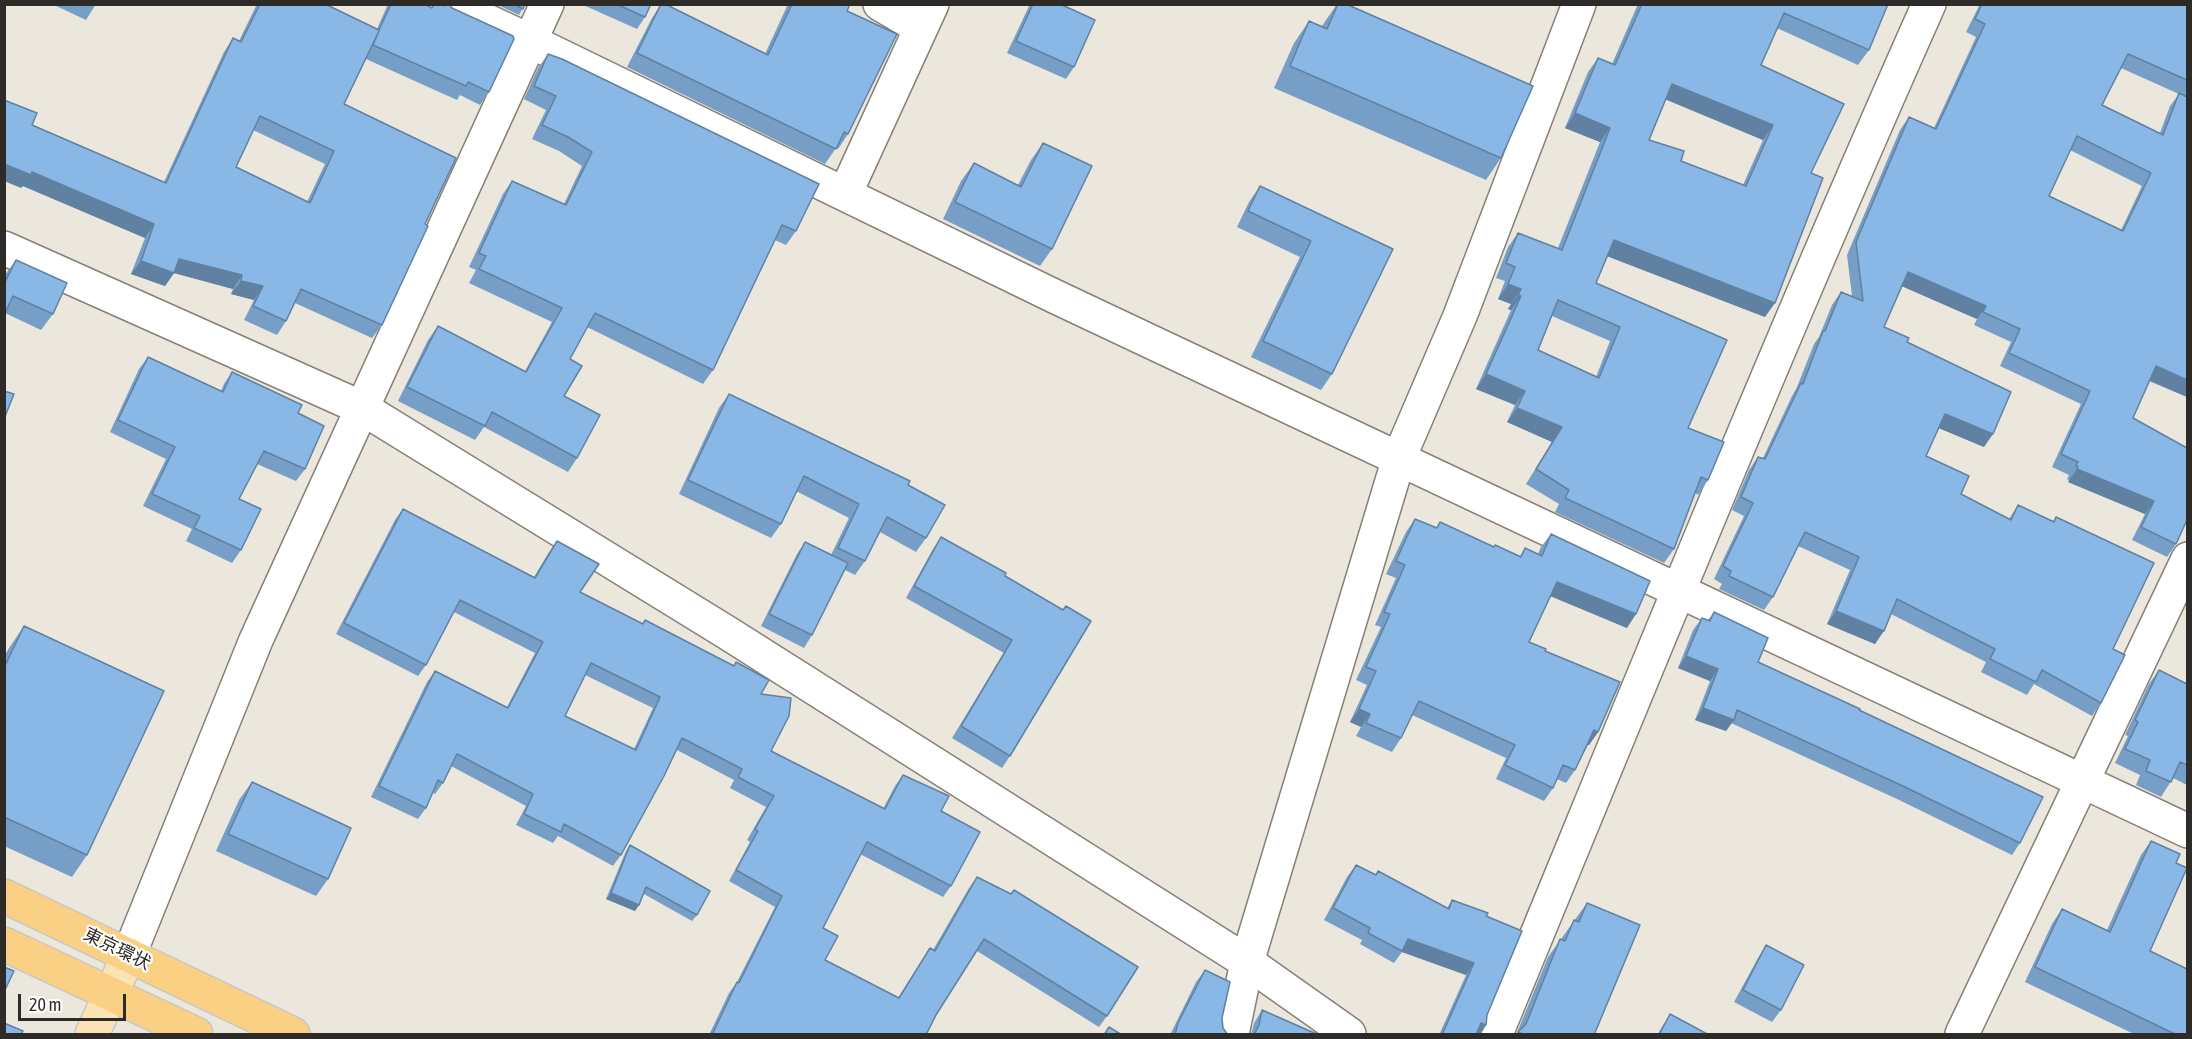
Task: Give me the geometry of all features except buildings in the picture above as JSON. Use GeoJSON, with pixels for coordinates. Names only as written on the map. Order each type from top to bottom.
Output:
{"type":"FeatureCollection","features":[{"type":"Feature","properties":{"kind":"highway","name":"東京環状"},"geometry":{"type":"LineString","coordinates":[[4,896],[293,1035]]}},
{"type":"Feature","properties":{"kind":"highway"},"geometry":{"type":"LineString","coordinates":[[4,944],[196,1035]]}},
{"type":"Feature","properties":{"kind":"main road"},"geometry":{"type":"LineString","coordinates":[[92,1035],[129,955]]}},
{"type":"Feature","properties":{"kind":"street"},"geometry":{"type":"LineString","coordinates":[[452,4],[1056,297],[2187,831]]}},
{"type":"Feature","properties":{"kind":"street"},"geometry":{"type":"LineString","coordinates":[[129,955],[256,640],[547,4]]}},
{"type":"Feature","properties":{"kind":"street"},"geometry":{"type":"LineString","coordinates":[[845,194],[927,16],[880,4]]}},
{"type":"Feature","properties":{"kind":"street"},"geometry":{"type":"LineString","coordinates":[[1232,1035],[1247,962],[1399,458],[1460,316],[1578,4]]}},
{"type":"Feature","properties":{"kind":"street"},"geometry":{"type":"LineString","coordinates":[[1496,1035],[1867,144],[1929,4]]}},
{"type":"Feature","properties":{"kind":"street"},"geometry":{"type":"LineString","coordinates":[[1512,84],[1542,97]]}},
{"type":"Feature","properties":{"kind":"street"},"geometry":{"type":"LineString","coordinates":[[4,248],[362,408],[726,632],[1247,962],[1349,1035]]}},
{"type":"Feature","properties":{"kind":"street"},"geometry":{"type":"LineString","coordinates":[[1962,1035],[2084,782],[2187,559]]}}]}
